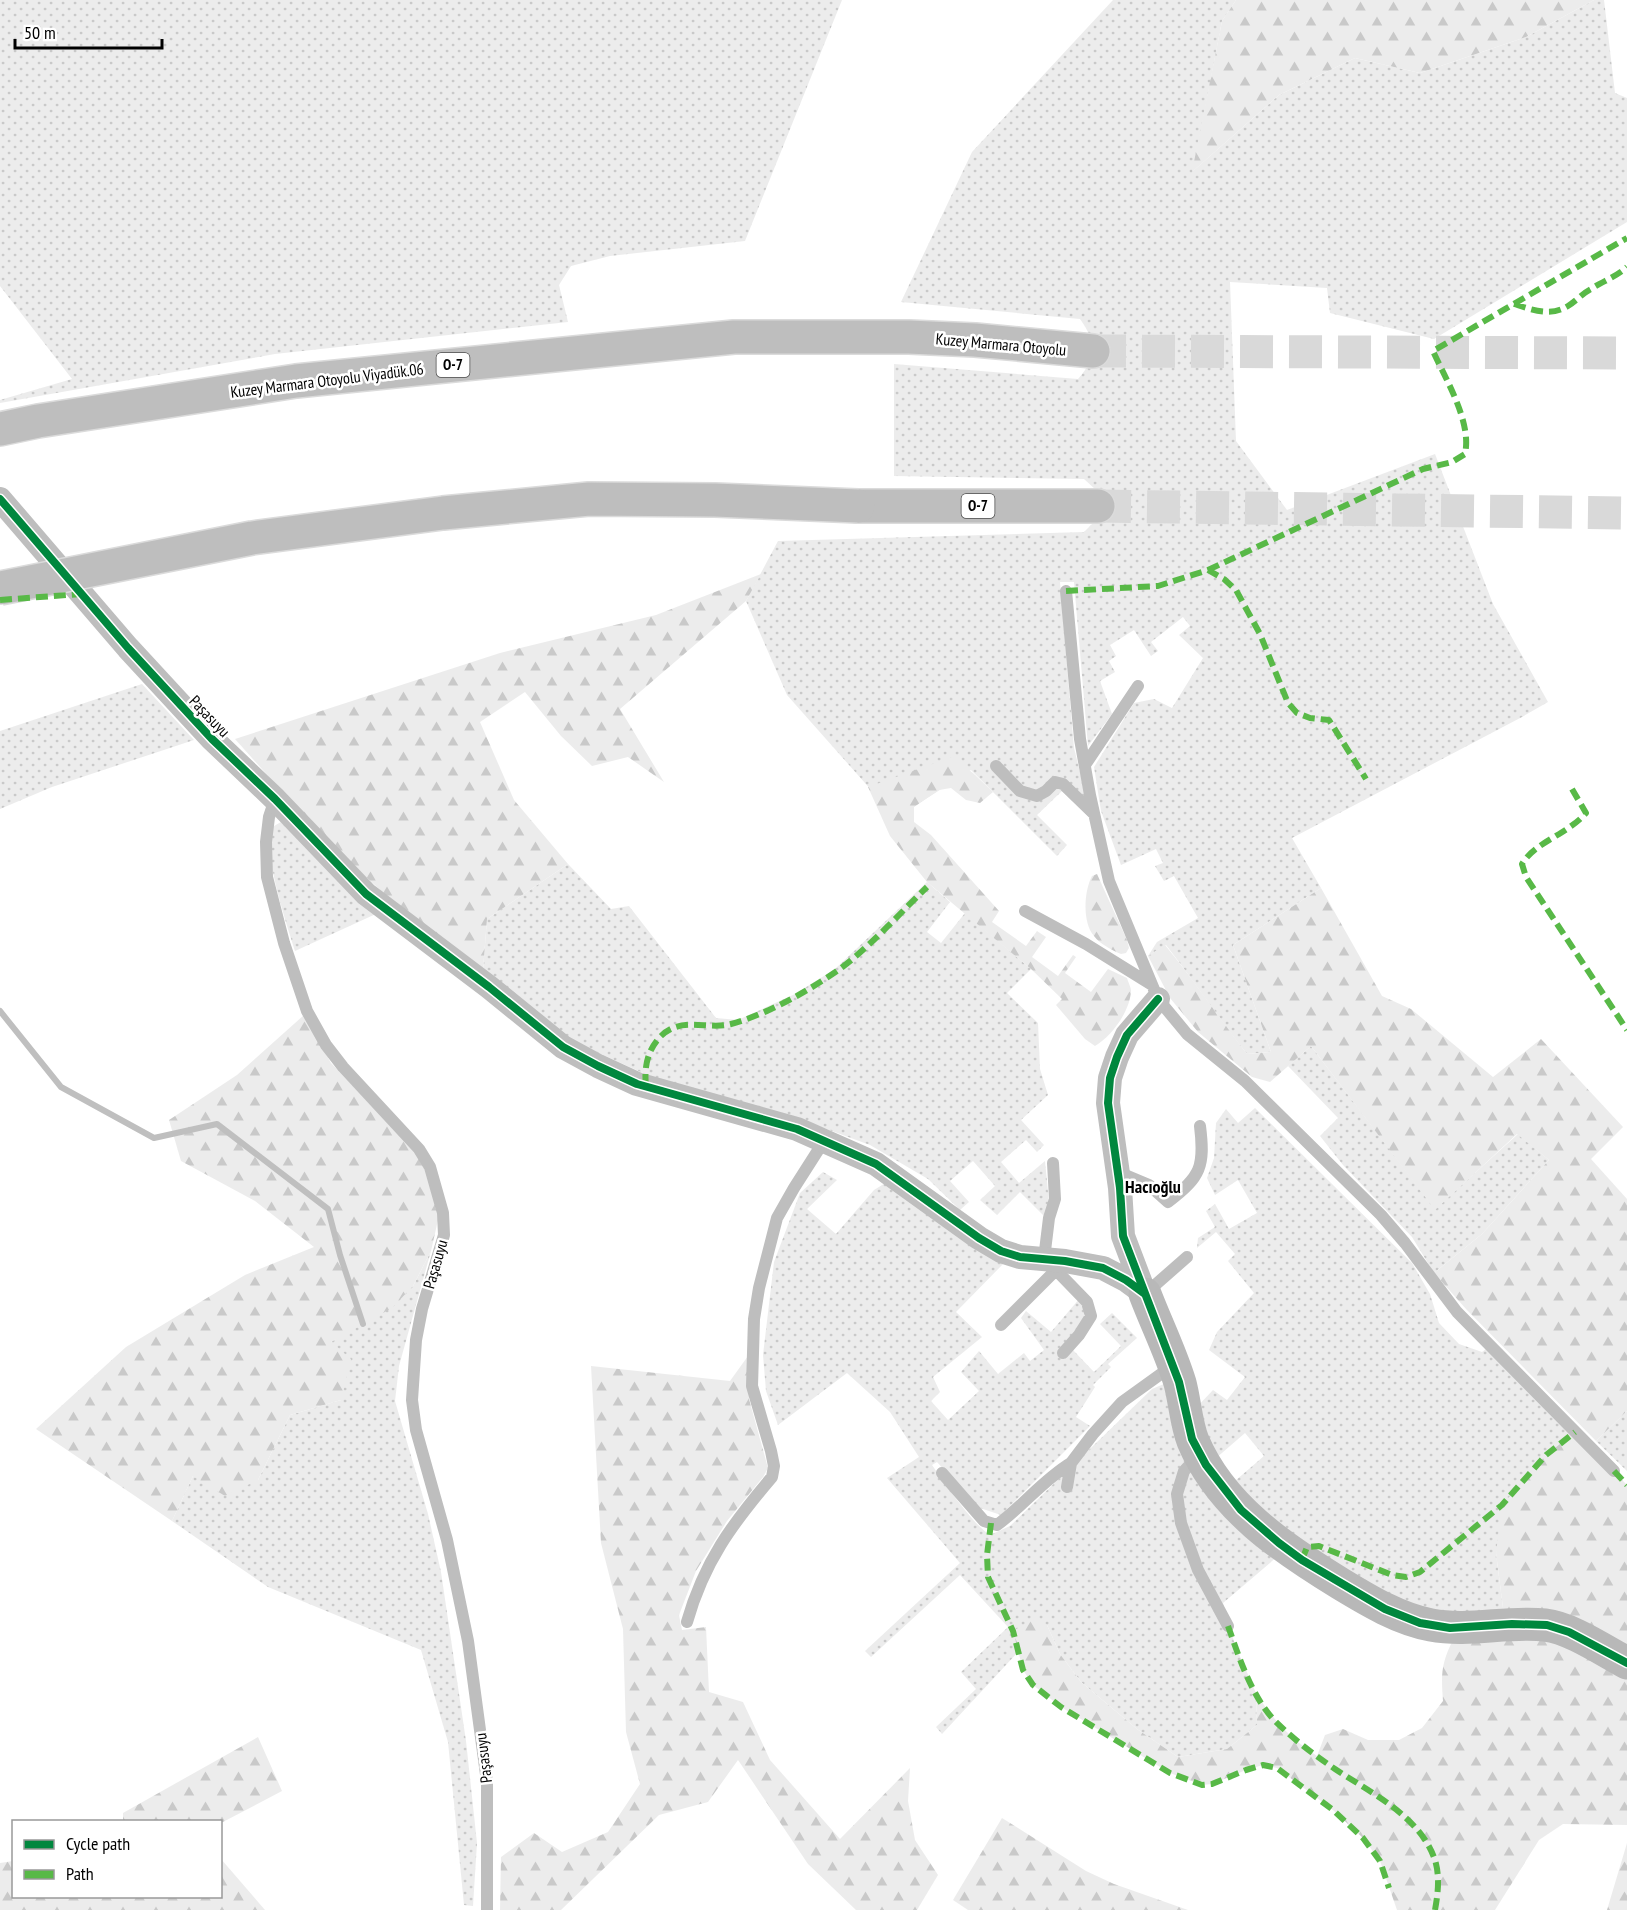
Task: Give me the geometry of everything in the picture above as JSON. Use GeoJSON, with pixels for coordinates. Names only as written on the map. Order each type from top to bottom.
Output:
{"type":"FeatureCollection","features":[{"type":"Feature","properties":{"kind":"highway","name":"Kuzey Marmara Otoyolu Viyadük.06"},"geometry":{"type":"LineString","coordinates":[[0,429],[38,421],[296,381],[569,353],[734,337],[909,337]]}},
{"type":"Feature","properties":{"kind":"highway","name":"Kuzey Marmara Otoyolu"},"geometry":{"type":"LineString","coordinates":[[909,337],[975,340],[1093,351]]}},
{"type":"Feature","properties":{"kind":"highway","name":"O-7"},"geometry":{"type":"LineString","coordinates":[[0,588],[252,538],[443,513],[589,499],[715,500],[858,506],[1098,506]]}},
{"type":"Feature","properties":{"kind":"street","name":"Paşasuyu"},"geometry":{"type":"LineString","coordinates":[[0,499],[128,648],[212,739],[274,800]]}},
{"type":"Feature","properties":{"kind":"street"},"geometry":{"type":"LineString","coordinates":[[274,800],[366,894],[489,987],[563,1047],[637,1084],[797,1130],[876,1164],[1001,1251],[1055,1263],[1103,1268],[1126,1280],[1145,1294]]}},
{"type":"Feature","properties":{"kind":"street"},"geometry":{"type":"LineString","coordinates":[[1155,992],[1127,1035],[1110,1078],[1108,1103],[1118,1172],[1123,1236],[1179,1382],[1192,1439],[1226,1492],[1257,1526],[1302,1560],[1385,1610],[1420,1623],[1450,1628],[1512,1624],[1547,1625],[1569,1632],[1627,1663]]}},
{"type":"Feature","properties":{"kind":"lane"},"geometry":{"type":"LineString","coordinates":[[1066,591],[1080,739],[1094,814],[1109,881],[1155,992],[1187,1034],[1245,1081],[1381,1215],[1406,1243],[1457,1312],[1614,1471]]}},
{"type":"Feature","properties":{"kind":"lane"},"geometry":{"type":"LineString","coordinates":[[1084,765],[1138,686]]}},
{"type":"Feature","properties":{"kind":"lane"},"geometry":{"type":"LineString","coordinates":[[996,766],[1020,791],[1037,796],[1055,782],[1063,784],[1094,814]]}},
{"type":"Feature","properties":{"kind":"lane","name":"Paşasuyu"},"geometry":{"type":"LineString","coordinates":[[274,800],[266,842],[267,877],[284,943],[307,1011],[326,1045],[343,1067],[419,1149],[430,1167],[443,1213],[444,1235],[422,1309],[416,1340],[412,1400],[416,1430],[447,1540],[468,1641],[487,1782],[487,1910]]}},
{"type":"Feature","properties":{"kind":"lane"},"geometry":{"type":"LineString","coordinates":[[1025,912],[1086,944],[1155,992]]}},
{"type":"Feature","properties":{"kind":"lane"},"geometry":{"type":"LineString","coordinates":[[1118,1172],[1149,1185],[1168,1202],[1186,1188],[1198,1171],[1203,1151],[1200,1125]]}},
{"type":"Feature","properties":{"kind":"lane"},"geometry":{"type":"LineString","coordinates":[[687,1622],[693,1599],[708,1565],[727,1532],[772,1477],[774,1466],[771,1451],[752,1386],[754,1319],[759,1287],[777,1218],[824,1141]]}},
{"type":"Feature","properties":{"kind":"lane"},"geometry":{"type":"LineString","coordinates":[[1053,1164],[1055,1200],[1049,1218],[1055,1263],[1087,1302],[1091,1316],[1084,1329],[1063,1353]]}},
{"type":"Feature","properties":{"kind":"lane"},"geometry":{"type":"LineString","coordinates":[[1145,1294],[1187,1257]]}},
{"type":"Feature","properties":{"kind":"lane"},"geometry":{"type":"LineString","coordinates":[[1001,1325],[1055,1263]]}},
{"type":"Feature","properties":{"kind":"lane"},"geometry":{"type":"LineString","coordinates":[[942,1473],[984,1521],[997,1525],[1011,1515],[1054,1473],[1071,1463],[1122,1402],[1173,1365]]}},
{"type":"Feature","properties":{"kind":"lane"},"geometry":{"type":"LineString","coordinates":[[1200,1453],[1184,1471],[1177,1494],[1181,1523],[1198,1570],[1228,1626]]}},
{"type":"Feature","properties":{"kind":"lane"},"geometry":{"type":"LineString","coordinates":[[1067,1487],[1071,1463]]}},
{"type":"Feature","properties":{"kind":"green space"},"geometry":{"type":"Polygon","coordinates":[[[0,0],[842,0],[745,241],[610,256],[571,266],[559,285],[568,322],[275,354],[0,403],[0,400],[72,379],[0,286],[0,0]]]}},
{"type":"Feature","properties":{"kind":"green space"},"geometry":{"type":"Polygon","coordinates":[[[1113,0],[1236,0],[1222,21],[1193,171],[1279,95],[1355,58],[1420,73],[1526,37],[1594,0],[1604,0],[1615,93],[1627,98],[1627,222],[1434,339],[1330,313],[1327,288],[1230,282],[1236,441],[1287,510],[1435,454],[1493,604],[1548,702],[1292,838],[1321,888],[1233,945],[1271,1052],[1247,1054],[1166,945],[1148,956],[1157,942],[1198,918],[1174,876],[1164,881],[1155,866],[1163,863],[1156,849],[1121,865],[1101,811],[1094,767],[1134,703],[1154,699],[1172,708],[1203,658],[1179,635],[1190,626],[1183,617],[1151,642],[1158,651],[1151,656],[1134,630],[1110,645],[1116,656],[1109,661],[1115,672],[1100,681],[1112,714],[1088,746],[1074,582],[1060,582],[1074,748],[1092,820],[1062,791],[1037,815],[1067,845],[1057,856],[971,770],[896,818],[787,695],[746,601],[778,541],[1084,532],[1096,520],[1096,490],[1084,479],[894,476],[894,364],[1078,379],[1089,364],[1092,343],[1080,319],[901,302],[972,152],[1113,0]]]}},
{"type":"Feature","properties":{"kind":"green space"},"geometry":{"type":"Polygon","coordinates":[[[1236,0],[1594,0],[1526,37],[1420,73],[1355,58],[1279,95],[1192,172],[1222,21],[1236,0]]]}},
{"type":"Feature","properties":{"kind":"green space"},"geometry":{"type":"Polygon","coordinates":[[[761,574],[746,601],[620,709],[664,782],[628,757],[592,766],[561,736],[525,692],[480,722],[514,800],[568,864],[487,919],[483,970],[392,901],[322,836],[235,739],[500,653],[656,615],[761,574]]]}},
{"type":"Feature","properties":{"kind":"green space"},"geometry":{"type":"Polygon","coordinates":[[[142,684],[194,740],[52,787],[0,809],[0,731],[142,684]]]}},
{"type":"Feature","properties":{"kind":"green space"},"geometry":{"type":"Polygon","coordinates":[[[952,757],[993,792],[980,803],[966,800],[951,788],[939,790],[914,807],[914,822],[931,835],[999,911],[992,922],[1026,946],[1037,931],[1046,937],[1032,957],[1058,976],[1073,955],[1076,957],[1065,973],[1091,992],[1108,969],[1127,978],[1131,991],[1124,1015],[1108,1036],[1095,1046],[1085,1039],[1056,1005],[1062,999],[1031,969],[927,882],[890,836],[868,787],[952,757]]]}},
{"type":"Feature","properties":{"kind":"green space"},"geometry":{"type":"Polygon","coordinates":[[[281,822],[378,913],[295,951],[276,888],[270,852],[273,827],[281,822]]]}},
{"type":"Feature","properties":{"kind":"green space"},"geometry":{"type":"Polygon","coordinates":[[[568,864],[611,909],[629,906],[716,1018],[738,1020],[795,994],[835,969],[927,882],[950,902],[927,932],[941,943],[965,913],[1031,969],[1007,993],[1038,1023],[1040,1069],[1048,1095],[1021,1120],[1044,1145],[1037,1152],[1026,1140],[1001,1162],[1019,1183],[1045,1161],[1049,1202],[1045,1217],[1020,1192],[997,1215],[980,1200],[995,1186],[973,1161],[950,1181],[969,1202],[960,1210],[928,1179],[870,1145],[802,1120],[654,1078],[583,1046],[558,1031],[483,970],[487,919],[568,864]]]}},
{"type":"Feature","properties":{"kind":"green space"},"geometry":{"type":"Polygon","coordinates":[[[1097,874],[1127,940],[1129,948],[1126,953],[1121,954],[1099,942],[1090,930],[1086,915],[1087,890],[1092,876],[1097,874]]]}},
{"type":"Feature","properties":{"kind":"green space"},"geometry":{"type":"Polygon","coordinates":[[[1321,888],[1382,996],[1411,1009],[1493,1077],[1541,1039],[1623,1127],[1591,1159],[1627,1199],[1627,1411],[1596,1441],[1466,1309],[1434,1273],[1482,1234],[1549,1160],[1517,1134],[1435,1210],[1311,1046],[1270,1082],[1252,1077],[1198,1032],[1170,998],[1148,956],[1165,945],[1247,1054],[1271,1052],[1233,945],[1321,888]]]}},
{"type":"Feature","properties":{"kind":"green space"},"geometry":{"type":"Polygon","coordinates":[[[304,1015],[331,1063],[414,1150],[430,1179],[438,1220],[431,1251],[413,1286],[392,1308],[331,1342],[351,1359],[341,1400],[290,1415],[258,1480],[225,1496],[193,1476],[172,1521],[36,1429],[126,1347],[245,1275],[314,1247],[255,1201],[181,1161],[169,1120],[237,1075],[304,1015]]]}},
{"type":"Feature","properties":{"kind":"green space"},"geometry":{"type":"Polygon","coordinates":[[[1311,1046],[1435,1209],[1518,1134],[1549,1160],[1482,1234],[1434,1273],[1412,1237],[1343,1165],[1320,1136],[1338,1118],[1288,1066],[1311,1046]]]}},
{"type":"Feature","properties":{"kind":"green space"},"geometry":{"type":"Polygon","coordinates":[[[1255,1108],[1412,1263],[1430,1294],[1439,1323],[1459,1344],[1482,1352],[1486,1349],[1575,1432],[1546,1455],[1496,1553],[1504,1616],[1401,1607],[1263,1517],[1235,1481],[1264,1456],[1245,1433],[1215,1459],[1195,1409],[1213,1390],[1227,1400],[1245,1377],[1209,1350],[1217,1332],[1254,1293],[1228,1261],[1235,1254],[1216,1232],[1197,1248],[1198,1238],[1215,1227],[1206,1211],[1215,1204],[1229,1229],[1257,1213],[1238,1180],[1215,1195],[1207,1178],[1214,1158],[1216,1123],[1226,1109],[1238,1123],[1255,1108]]]}},
{"type":"Feature","properties":{"kind":"green space"},"geometry":{"type":"Polygon","coordinates":[[[823,1172],[837,1180],[807,1209],[836,1234],[874,1190],[887,1182],[1005,1262],[956,1312],[982,1337],[933,1377],[940,1392],[931,1401],[948,1420],[979,1391],[961,1372],[979,1351],[998,1374],[1024,1353],[1030,1361],[1044,1350],[1021,1318],[1026,1311],[1051,1332],[1080,1298],[1085,1311],[1083,1321],[1058,1354],[1064,1359],[1073,1350],[1094,1372],[1121,1346],[1100,1324],[1112,1313],[1137,1338],[1108,1364],[1111,1367],[1093,1385],[1095,1387],[1076,1417],[1090,1426],[1001,1515],[977,1507],[937,1462],[932,1465],[968,1513],[990,1535],[1010,1526],[1152,1389],[1171,1381],[1278,1556],[1223,1603],[1235,1645],[1256,1693],[1257,1725],[1227,1749],[1178,1757],[1137,1729],[1081,1682],[1060,1654],[1047,1625],[1013,1631],[1018,1652],[942,1734],[936,1727],[976,1689],[961,1672],[1008,1627],[960,1575],[871,1657],[865,1651],[960,1563],[887,1478],[919,1457],[890,1412],[847,1373],[778,1425],[766,1391],[763,1355],[774,1262],[800,1193],[823,1172]]]}},
{"type":"Feature","properties":{"kind":"green space"},"geometry":{"type":"Polygon","coordinates":[[[431,1251],[399,1366],[395,1401],[428,1514],[441,1572],[466,1741],[477,1843],[473,1906],[464,1905],[448,1742],[421,1650],[268,1587],[172,1521],[193,1476],[258,1480],[290,1415],[341,1400],[331,1342],[413,1286],[431,1251]]]}},
{"type":"Feature","properties":{"kind":"green space"},"geometry":{"type":"Polygon","coordinates":[[[748,1356],[749,1399],[768,1468],[727,1521],[696,1571],[679,1615],[682,1630],[706,1627],[709,1692],[743,1702],[770,1760],[840,1839],[910,1768],[908,1801],[915,1840],[938,1875],[917,1910],[856,1910],[808,1864],[738,1760],[708,1802],[659,1815],[561,1910],[500,1910],[501,1857],[534,1833],[562,1852],[608,1832],[640,1784],[626,1732],[623,1629],[601,1543],[591,1366],[730,1381],[748,1356]]]}},
{"type":"Feature","properties":{"kind":"green space"},"geometry":{"type":"Polygon","coordinates":[[[1627,1411],[1627,1471],[1596,1441],[1627,1411]]]}},
{"type":"Feature","properties":{"kind":"green space"},"geometry":{"type":"Polygon","coordinates":[[[1575,1432],[1627,1485],[1627,1654],[1504,1616],[1496,1553],[1502,1505],[1546,1455],[1575,1432]]]}},
{"type":"Feature","properties":{"kind":"green space"},"geometry":{"type":"Polygon","coordinates":[[[1035,1618],[1047,1625],[1060,1654],[1081,1682],[1137,1729],[1178,1757],[1227,1749],[1257,1725],[1256,1693],[1283,1728],[1317,1756],[1325,1735],[1343,1729],[1368,1740],[1399,1740],[1422,1728],[1443,1701],[1443,1669],[1454,1638],[1552,1639],[1627,1673],[1627,1825],[1563,1824],[1539,1840],[1495,1910],[1397,1910],[1380,1861],[1363,1838],[1333,1810],[1277,1768],[1263,1765],[1212,1784],[1202,1785],[1170,1773],[1061,1707],[1033,1685],[1023,1670],[1013,1631],[1035,1618]]]}},
{"type":"Feature","properties":{"kind":"green space"},"geometry":{"type":"Polygon","coordinates":[[[258,1737],[282,1791],[222,1822],[222,1820],[123,1820],[123,1813],[258,1737]]]}},
{"type":"Feature","properties":{"kind":"green space"},"geometry":{"type":"Polygon","coordinates":[[[1002,1818],[1086,1871],[1114,1884],[1188,1910],[968,1910],[953,1900],[1002,1818]]]}},
{"type":"Feature","properties":{"kind":"green space"},"geometry":{"type":"Polygon","coordinates":[[[1627,1843],[1627,1910],[1607,1910],[1627,1843]]]}},
{"type":"Feature","properties":{"kind":"green space"},"geometry":{"type":"Polygon","coordinates":[[[222,1860],[265,1910],[0,1910],[0,1863],[12,1861],[12,1898],[222,1898],[222,1860]]]}},
{"type":"Feature","properties":{"kind":"waterway"},"geometry":{"type":"LineString","coordinates":[[0,1011],[61,1087],[154,1138],[217,1124],[328,1209],[340,1255],[363,1324]]}},
{"type":"Feature","properties":{"kind":"tunnel"},"geometry":{"type":"LineString","coordinates":[[1093,351],[1627,353]]}},
{"type":"Feature","properties":{"kind":"tunnel"},"geometry":{"type":"LineString","coordinates":[[1098,506],[1627,513]]}},
{"type":"Feature","properties":{"kind":"marked path"},"geometry":{"type":"LineString","coordinates":[[1208,570],[1423,469],[1452,462],[1465,454],[1465,428],[1461,415],[1433,351],[1627,238]]}},
{"type":"Feature","properties":{"kind":"marked path"},"geometry":{"type":"LineString","coordinates":[[1514,304],[1541,311],[1555,311],[1571,304],[1627,267]]}},
{"type":"Feature","properties":{"kind":"marked path"},"geometry":{"type":"LineString","coordinates":[[1066,591],[1158,586],[1208,570],[1224,579],[1236,590],[1260,634],[1288,703],[1297,713],[1310,718],[1329,720],[1366,779]]}},
{"type":"Feature","properties":{"kind":"marked path"},"geometry":{"type":"LineString","coordinates":[[0,600],[81,594]]}},
{"type":"Feature","properties":{"kind":"marked path"},"geometry":{"type":"LineString","coordinates":[[1572,789],[1586,813],[1570,827],[1535,850],[1522,864],[1526,877],[1627,1030]]}},
{"type":"Feature","properties":{"kind":"marked path"},"geometry":{"type":"LineString","coordinates":[[646,1086],[646,1066],[652,1047],[669,1030],[686,1025],[731,1024],[760,1014],[795,997],[849,962],[927,887]]}},
{"type":"Feature","properties":{"kind":"marked path"},"geometry":{"type":"LineString","coordinates":[[1302,1560],[1307,1547],[1319,1546],[1392,1575],[1406,1577],[1420,1572],[1502,1505],[1546,1455],[1575,1432]]}},
{"type":"Feature","properties":{"kind":"marked path"},"geometry":{"type":"LineString","coordinates":[[1614,1471],[1627,1485]]}},
{"type":"Feature","properties":{"kind":"marked path"},"geometry":{"type":"LineString","coordinates":[[991,1523],[987,1555],[988,1577],[1013,1631],[1023,1670],[1033,1685],[1061,1707],[1170,1773],[1202,1785],[1212,1784],[1263,1765],[1277,1768],[1333,1810],[1363,1838],[1380,1861],[1389,1888]]}},
{"type":"Feature","properties":{"kind":"marked path"},"geometry":{"type":"LineString","coordinates":[[1228,1626],[1252,1687],[1274,1720],[1319,1758],[1393,1807],[1406,1818],[1428,1844],[1438,1873],[1435,1910]]}},
{"type":"Feature","properties":{"kind":"cycle path"},"geometry":{"type":"LineString","coordinates":[[0,499],[128,648],[212,739],[275,799],[366,894],[489,987],[563,1047],[637,1084],[797,1129],[876,1164],[979,1238],[1001,1251],[1020,1257],[1065,1261],[1103,1268],[1126,1280],[1145,1294]]}},
{"type":"Feature","properties":{"kind":"cycle path"},"geometry":{"type":"LineString","coordinates":[[1158,999],[1127,1035],[1110,1078],[1108,1103],[1120,1188],[1123,1236],[1179,1382],[1192,1439],[1206,1465],[1241,1510],[1279,1543],[1302,1560],[1385,1609],[1420,1623],[1450,1628],[1512,1624],[1547,1625],[1569,1632],[1627,1663]]}},
{"type":"Feature","properties":{"kind":"district","name":"Hacıoğlu"},"geometry":{"type":"Point","coordinates":[1153,1187]}}]}
